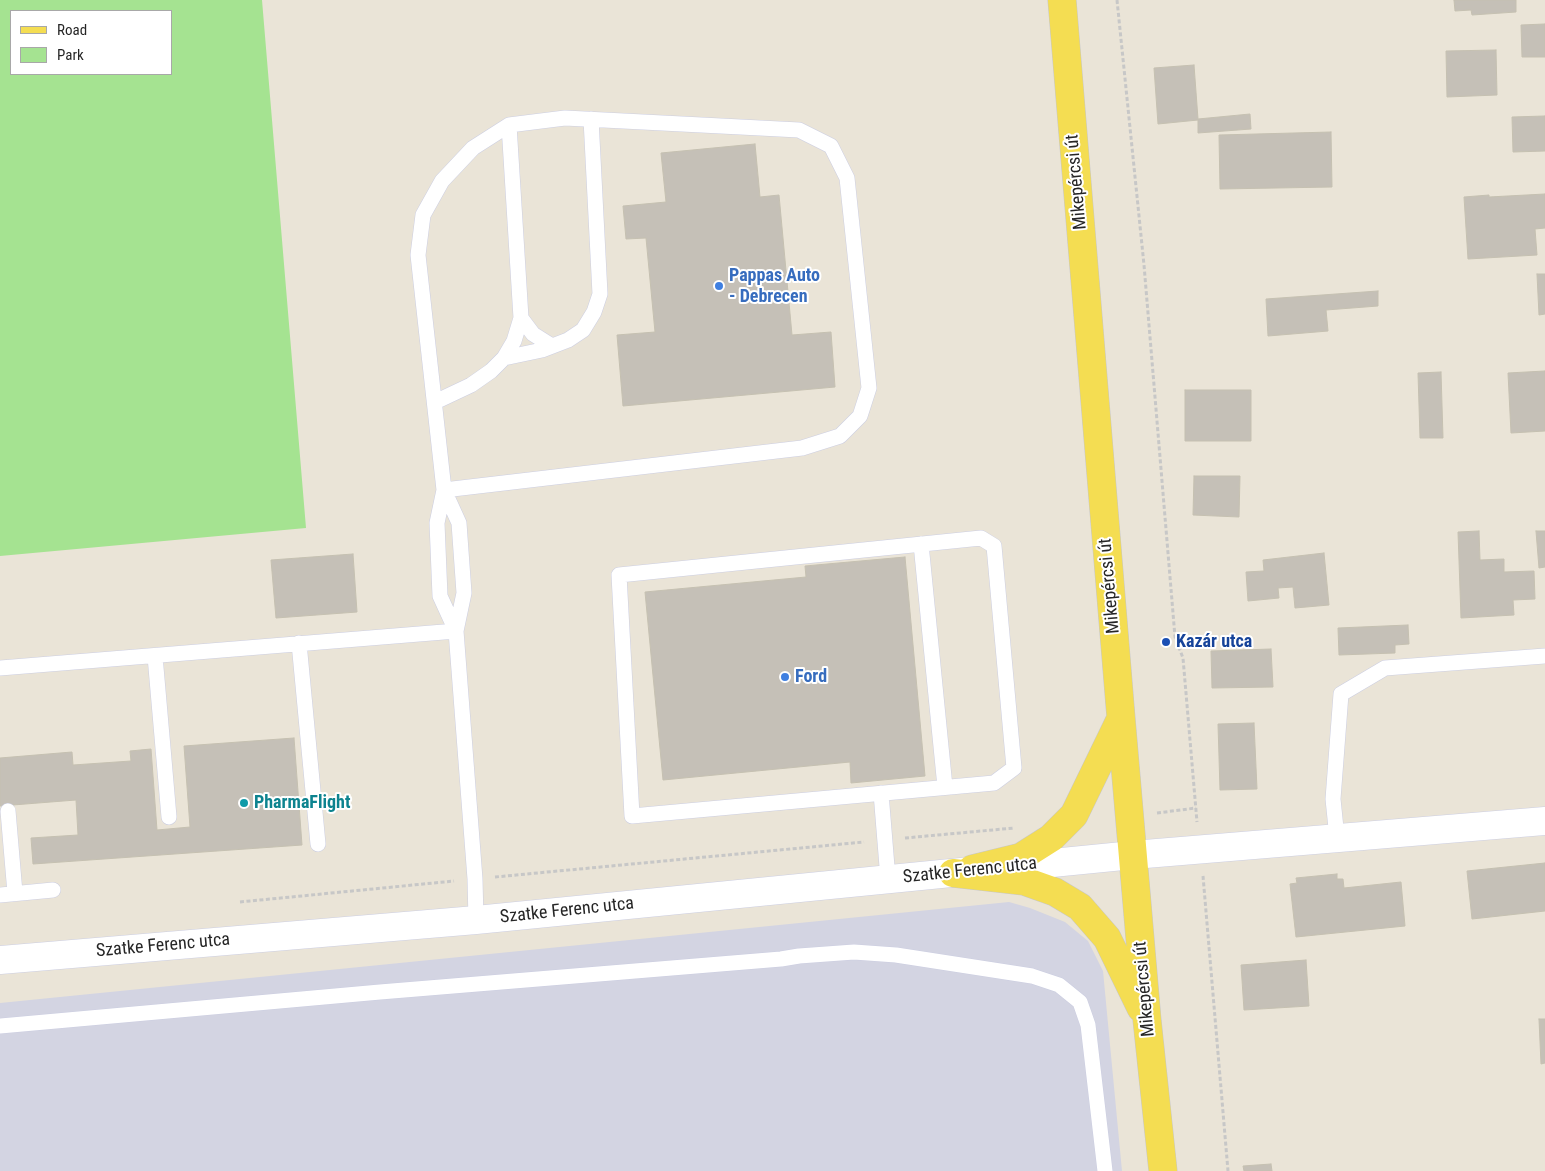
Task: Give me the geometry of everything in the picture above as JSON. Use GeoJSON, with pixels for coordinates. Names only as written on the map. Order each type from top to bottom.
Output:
{"type":"FeatureCollection","features":[{"type":"Feature","properties":{"kind":"main road","name":"Mikepércsi út"},"geometry":{"type":"LineString","coordinates":[[1062,0],[1147,1020],[1163,1171]]}},
{"type":"Feature","properties":{"kind":"main road"},"geometry":{"type":"LineString","coordinates":[[952,873],[1021,857],[1051,838],[1074,815],[1121,718]]}},
{"type":"Feature","properties":{"kind":"main road"},"geometry":{"type":"LineString","coordinates":[[952,873],[1024,881],[1055,892],[1080,907],[1107,938],[1147,1020]]}},
{"type":"Feature","properties":{"kind":"street"},"geometry":{"type":"LineString","coordinates":[[1133,855],[1545,820]]}},
{"type":"Feature","properties":{"kind":"street","name":"Szatke Ferenc utca"},"geometry":{"type":"LineString","coordinates":[[0,960],[476,920],[1133,855]]}},
{"type":"Feature","properties":{"kind":"lane"},"geometry":{"type":"LineString","coordinates":[[444,490],[802,448],[840,436],[860,416],[869,388],[847,178],[831,146],[799,130],[565,118],[509,126],[473,148],[442,181],[422,215],[418,255],[444,490],[437,523],[440,596],[456,631]]}},
{"type":"Feature","properties":{"kind":"lane"},"geometry":{"type":"LineString","coordinates":[[504,358],[542,350],[568,340],[583,330],[594,312],[600,294],[591,119]]}},
{"type":"Feature","properties":{"kind":"lane"},"geometry":{"type":"LineString","coordinates":[[435,402],[471,385],[491,371],[504,358],[514,342],[522,318],[509,126]]}},
{"type":"Feature","properties":{"kind":"lane"},"geometry":{"type":"LineString","coordinates":[[522,318],[533,334],[552,346]]}},
{"type":"Feature","properties":{"kind":"lane"},"geometry":{"type":"LineString","coordinates":[[444,490],[459,523],[464,593],[456,631],[475,879],[476,920]]}},
{"type":"Feature","properties":{"kind":"lane"},"geometry":{"type":"LineString","coordinates":[[981,538],[994,546],[1014,768],[994,783],[632,816],[619,575],[921,544],[981,538]]}},
{"type":"Feature","properties":{"kind":"lane"},"geometry":{"type":"LineString","coordinates":[[921,544],[945,788]]}},
{"type":"Feature","properties":{"kind":"lane"},"geometry":{"type":"LineString","coordinates":[[0,668],[456,631]]}},
{"type":"Feature","properties":{"kind":"lane"},"geometry":{"type":"LineString","coordinates":[[299,643],[318,844]]}},
{"type":"Feature","properties":{"kind":"lane"},"geometry":{"type":"LineString","coordinates":[[155,656],[170,817]]}},
{"type":"Feature","properties":{"kind":"lane"},"geometry":{"type":"LineString","coordinates":[[1337,838],[1333,799],[1341,694],[1385,668],[1545,656]]}},
{"type":"Feature","properties":{"kind":"lane"},"geometry":{"type":"LineString","coordinates":[[881,793],[888,879]]}},
{"type":"Feature","properties":{"kind":"lane"},"geometry":{"type":"LineString","coordinates":[[8,811],[15,894]]}},
{"type":"Feature","properties":{"kind":"lane"},"geometry":{"type":"LineString","coordinates":[[0,895],[54,890]]}},
{"type":"Feature","properties":{"kind":"lane"},"geometry":{"type":"LineString","coordinates":[[0,1026],[370,992],[771,960],[799,956],[854,952],[896,955],[1032,976],[1059,985],[1080,1002],[1088,1025],[1105,1171]]}},
{"type":"Feature","properties":{"kind":"path"},"geometry":{"type":"LineString","coordinates":[[1117,0],[1144,265],[1175,637],[1183,658],[1228,1171]]}},
{"type":"Feature","properties":{"kind":"path"},"geometry":{"type":"LineString","coordinates":[[240,902],[1021,826]]}},
{"type":"Feature","properties":{"kind":"shaded area"},"geometry":{"type":"Polygon","coordinates":[[[1009,902],[1065,922],[1088,941],[1103,971],[1122,1171],[0,1171],[0,1003],[1009,902]]]}},
{"type":"Feature","properties":{"kind":"green space"},"geometry":{"type":"Polygon","coordinates":[[[0,0],[262,0],[306,528],[0,556],[0,0]]]}},
{"type":"Feature","properties":{"kind":"building"},"geometry":{"type":"Polygon","coordinates":[[[1454,0],[1516,0],[1516,12],[1472,15],[1471,10],[1455,11],[1454,0]]]}},
{"type":"Feature","properties":{"kind":"building"},"geometry":{"type":"Polygon","coordinates":[[[1545,24],[1545,57],[1522,57],[1521,25],[1545,24]]]}},
{"type":"Feature","properties":{"kind":"building"},"geometry":{"type":"Polygon","coordinates":[[[1496,50],[1497,95],[1447,97],[1446,51],[1496,50]]]}},
{"type":"Feature","properties":{"kind":"building"},"geometry":{"type":"Polygon","coordinates":[[[1194,65],[1198,119],[1250,114],[1251,129],[1198,133],[1198,120],[1158,124],[1154,68],[1194,65]]]}},
{"type":"Feature","properties":{"kind":"building"},"geometry":{"type":"Polygon","coordinates":[[[1545,116],[1545,151],[1513,152],[1512,117],[1545,116]]]}},
{"type":"Feature","properties":{"kind":"building"},"geometry":{"type":"Polygon","coordinates":[[[1331,132],[1332,187],[1220,189],[1219,135],[1331,132]]]}},
{"type":"Feature","properties":{"kind":"building","name":"Pappas Auto - Debrecen"},"geometry":{"type":"Polygon","coordinates":[[[755,144],[760,197],[779,195],[792,335],[831,332],[835,387],[623,406],[617,335],[655,332],[646,238],[626,239],[623,206],[666,202],[661,153],[755,144]]]}},
{"type":"Feature","properties":{"kind":"building"},"geometry":{"type":"Polygon","coordinates":[[[1545,194],[1545,228],[1535,229],[1537,255],[1468,259],[1464,197],[1545,194]]]}},
{"type":"Feature","properties":{"kind":"building"},"geometry":{"type":"Polygon","coordinates":[[[1537,274],[1545,274],[1545,314],[1539,315],[1537,274]]]}},
{"type":"Feature","properties":{"kind":"building"},"geometry":{"type":"Polygon","coordinates":[[[1378,291],[1378,306],[1326,310],[1328,331],[1268,336],[1266,299],[1378,291]]]}},
{"type":"Feature","properties":{"kind":"building"},"geometry":{"type":"Polygon","coordinates":[[[1545,371],[1545,431],[1511,433],[1508,373],[1545,371]]]}},
{"type":"Feature","properties":{"kind":"building"},"geometry":{"type":"Polygon","coordinates":[[[1441,372],[1443,438],[1420,438],[1418,373],[1441,372]]]}},
{"type":"Feature","properties":{"kind":"building"},"geometry":{"type":"Polygon","coordinates":[[[1185,390],[1251,390],[1251,441],[1185,441],[1185,390]]]}},
{"type":"Feature","properties":{"kind":"building"},"geometry":{"type":"Polygon","coordinates":[[[1194,476],[1240,476],[1239,517],[1193,515],[1194,476]]]}},
{"type":"Feature","properties":{"kind":"building"},"geometry":{"type":"Polygon","coordinates":[[[1479,531],[1480,560],[1504,559],[1504,572],[1534,571],[1535,599],[1513,600],[1514,615],[1461,618],[1458,532],[1479,531]]]}},
{"type":"Feature","properties":{"kind":"building"},"geometry":{"type":"Polygon","coordinates":[[[1536,531],[1545,531],[1545,567],[1539,568],[1536,531]]]}},
{"type":"Feature","properties":{"kind":"building"},"geometry":{"type":"Polygon","coordinates":[[[1324,553],[1329,605],[1295,608],[1293,587],[1278,588],[1279,598],[1248,601],[1246,572],[1264,571],[1263,560],[1324,553]]]}},
{"type":"Feature","properties":{"kind":"building"},"geometry":{"type":"Polygon","coordinates":[[[353,554],[357,612],[276,618],[271,560],[353,554]]]}},
{"type":"Feature","properties":{"kind":"building","name":"Ford"},"geometry":{"type":"Polygon","coordinates":[[[905,557],[925,776],[851,783],[850,762],[663,780],[645,592],[806,577],[805,566],[905,557]]]}},
{"type":"Feature","properties":{"kind":"building"},"geometry":{"type":"Polygon","coordinates":[[[1408,625],[1409,644],[1395,645],[1395,653],[1339,655],[1338,628],[1408,625]]]}},
{"type":"Feature","properties":{"kind":"building"},"geometry":{"type":"Polygon","coordinates":[[[1271,649],[1273,687],[1212,688],[1211,651],[1271,649]]]}},
{"type":"Feature","properties":{"kind":"building"},"geometry":{"type":"Polygon","coordinates":[[[1254,723],[1257,789],[1220,790],[1218,724],[1254,723]]]}},
{"type":"Feature","properties":{"kind":"building","name":"PharmaFlight"},"geometry":{"type":"Polygon","coordinates":[[[294,738],[302,845],[33,864],[31,838],[78,835],[76,800],[0,806],[0,758],[72,752],[73,765],[131,761],[130,751],[151,749],[157,830],[190,827],[184,746],[294,738]]]}},
{"type":"Feature","properties":{"kind":"building"},"geometry":{"type":"Polygon","coordinates":[[[1545,863],[1545,911],[1472,919],[1467,871],[1545,863]]]}},
{"type":"Feature","properties":{"kind":"building"},"geometry":{"type":"Polygon","coordinates":[[[1337,874],[1337,879],[1343,879],[1344,888],[1401,882],[1405,926],[1296,937],[1290,884],[1297,883],[1296,878],[1337,874]]]}},
{"type":"Feature","properties":{"kind":"building"},"geometry":{"type":"Polygon","coordinates":[[[1306,960],[1309,1006],[1244,1010],[1241,965],[1306,960]]]}},
{"type":"Feature","properties":{"kind":"building"},"geometry":{"type":"Polygon","coordinates":[[[1539,1019],[1545,1019],[1545,1063],[1541,1064],[1539,1019]]]}},
{"type":"Feature","properties":{"kind":"building"},"geometry":{"type":"Polygon","coordinates":[[[1271,1164],[1272,1171],[1244,1171],[1243,1166],[1271,1164]]]}},
{"type":"Feature","properties":{"kind":"place","name":"Pappas Auto - Debrecen"},"geometry":{"type":"Point","coordinates":[719,286]}},
{"type":"Feature","properties":{"kind":"place","name":"Kazár utca"},"geometry":{"type":"Point","coordinates":[1166,642]}},
{"type":"Feature","properties":{"kind":"place","name":"Ford"},"geometry":{"type":"Point","coordinates":[785,677]}},
{"type":"Feature","properties":{"kind":"place","name":"PharmaFlight"},"geometry":{"type":"Point","coordinates":[244,803]}}]}
